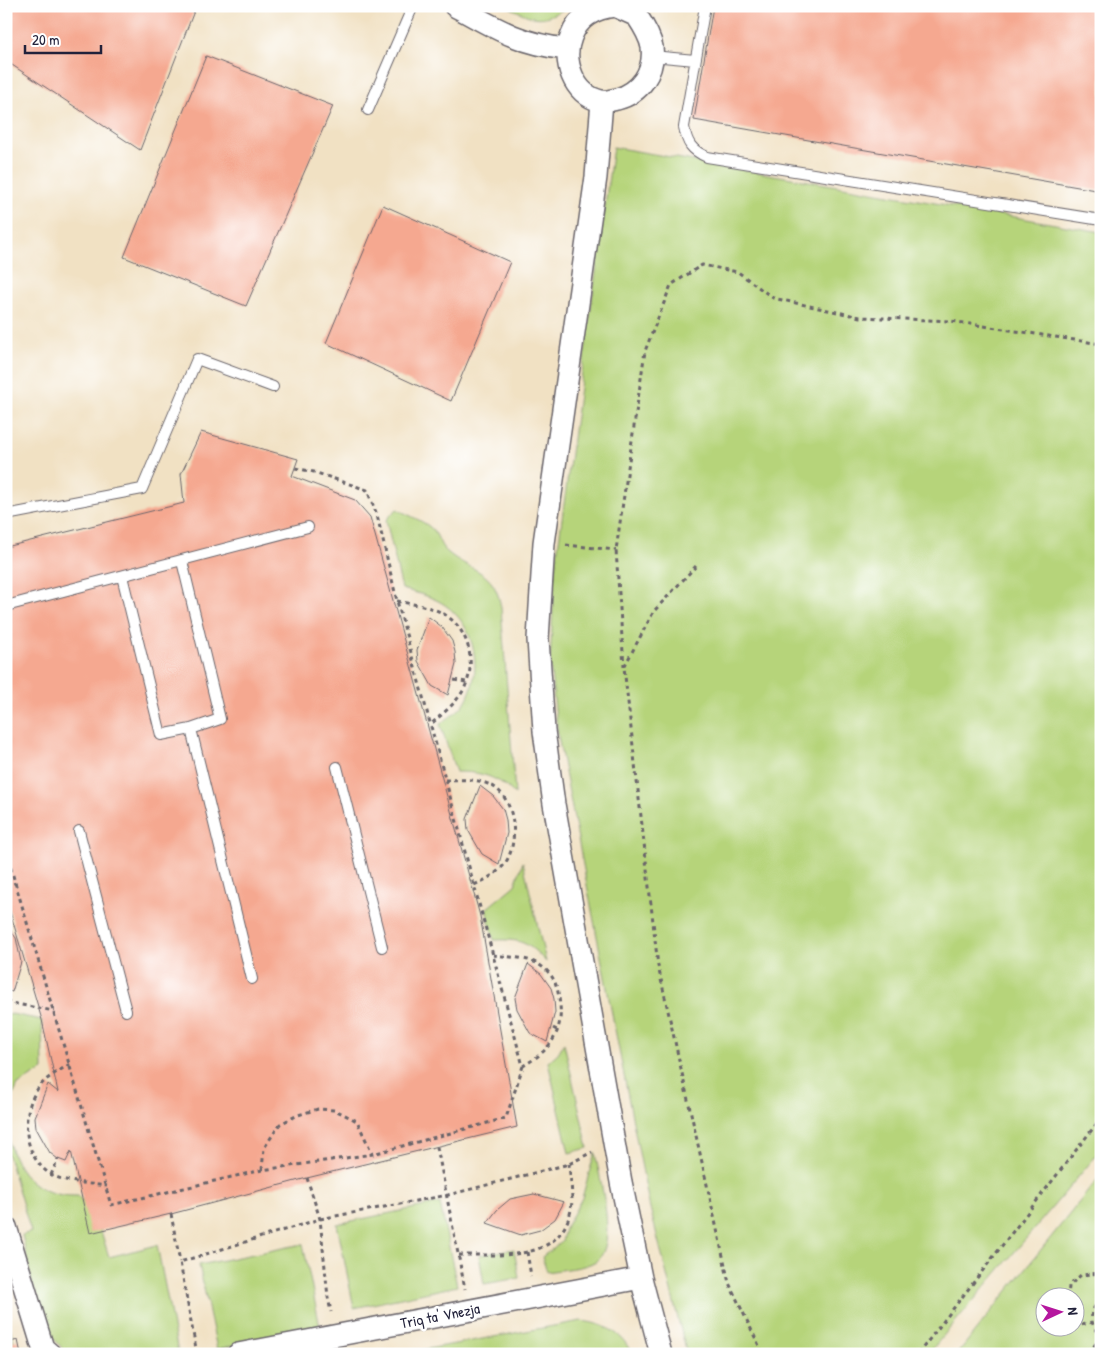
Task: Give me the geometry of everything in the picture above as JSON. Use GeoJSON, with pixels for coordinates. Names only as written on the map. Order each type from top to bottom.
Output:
{"type":"FeatureCollection","features":[{"type":"Feature","properties":{"kind":"street"},"geometry":{"type":"LineString","coordinates":[[454,6],[512,37],[538,46],[566,49]]}},
{"type":"Feature","properties":{"kind":"street"},"geometry":{"type":"LineString","coordinates":[[615,6],[631,9],[638,16],[651,45],[652,56],[648,75],[639,88],[626,96],[602,101],[589,95],[574,79],[568,67],[566,49],[574,29],[584,17],[603,7],[615,6]]}},
{"type":"Feature","properties":{"kind":"street"},"geometry":{"type":"LineString","coordinates":[[602,101],[596,177],[544,543],[538,639],[544,731],[554,804],[615,1141],[620,1182],[641,1278],[661,1354]]}},
{"type":"Feature","properties":{"kind":"street"},"geometry":{"type":"LineString","coordinates":[[6,1227],[43,1348],[50,1354]]}},
{"type":"Feature","properties":{"kind":"street","name":"Triq ta' Vnezja"},"geometry":{"type":"LineString","coordinates":[[238,1354],[641,1278]]}},
{"type":"Feature","properties":{"kind":"lane"},"geometry":{"type":"LineString","coordinates":[[368,110],[412,6]]}},
{"type":"Feature","properties":{"kind":"lane"},"geometry":{"type":"LineString","coordinates":[[705,6],[684,127],[686,140],[694,151],[707,157],[1101,220]]}},
{"type":"Feature","properties":{"kind":"lane"},"geometry":{"type":"LineString","coordinates":[[652,56],[695,60]]}},
{"type":"Feature","properties":{"kind":"lane"},"geometry":{"type":"LineString","coordinates":[[6,515],[142,489],[197,359],[273,387]]}},
{"type":"Feature","properties":{"kind":"lane"},"geometry":{"type":"LineString","coordinates":[[6,606],[308,527]]}},
{"type":"Feature","properties":{"kind":"lane"},"geometry":{"type":"LineString","coordinates":[[122,576],[161,735],[191,729],[220,719],[182,561]]}},
{"type":"Feature","properties":{"kind":"lane"},"geometry":{"type":"LineString","coordinates":[[191,729],[252,979]]}},
{"type":"Feature","properties":{"kind":"lane"},"geometry":{"type":"LineString","coordinates":[[337,768],[382,947]]}},
{"type":"Feature","properties":{"kind":"lane"},"geometry":{"type":"LineString","coordinates":[[79,831],[126,1011]]}},
{"type":"Feature","properties":{"kind":"path"},"geometry":{"type":"LineString","coordinates":[[763,1354],[729,1283],[658,966],[624,667],[616,550],[645,351],[671,284],[702,265],[738,272],[773,298],[860,317],[951,322],[1101,344]]}},
{"type":"Feature","properties":{"kind":"path"},"geometry":{"type":"LineString","coordinates":[[6,852],[112,1205],[262,1170],[373,1154],[506,1118],[523,1066],[397,601],[377,515],[367,490],[314,472],[295,468]]}},
{"type":"Feature","properties":{"kind":"path"},"geometry":{"type":"LineString","coordinates":[[544,543],[616,550]]}},
{"type":"Feature","properties":{"kind":"path"},"geometry":{"type":"LineString","coordinates":[[624,667],[654,611],[696,566]]}},
{"type":"Feature","properties":{"kind":"path"},"geometry":{"type":"LineString","coordinates":[[397,601],[442,612],[459,626],[470,649],[470,670],[466,682],[451,705],[430,725]]}},
{"type":"Feature","properties":{"kind":"path"},"geometry":{"type":"LineString","coordinates":[[454,680],[466,682]]}},
{"type":"Feature","properties":{"kind":"path"},"geometry":{"type":"LineString","coordinates":[[445,780],[470,780],[489,784],[502,794],[508,804],[514,828],[512,845],[507,858],[504,864],[492,876],[474,886]]}},
{"type":"Feature","properties":{"kind":"path"},"geometry":{"type":"LineString","coordinates":[[6,887],[15,883]]}},
{"type":"Feature","properties":{"kind":"path"},"geometry":{"type":"LineString","coordinates":[[493,955],[540,964],[555,981],[559,995],[561,1010],[559,1031],[548,1048],[523,1066]]}},
{"type":"Feature","properties":{"kind":"path"},"geometry":{"type":"LineString","coordinates":[[6,1002],[54,1011]]}},
{"type":"Feature","properties":{"kind":"path"},"geometry":{"type":"LineString","coordinates":[[553,1028],[559,1031]]}},
{"type":"Feature","properties":{"kind":"path"},"geometry":{"type":"LineString","coordinates":[[70,1064],[40,1085],[31,1099],[27,1115],[27,1133],[31,1150],[38,1163],[51,1174],[107,1186]]}},
{"type":"Feature","properties":{"kind":"path"},"geometry":{"type":"LineString","coordinates":[[262,1170],[264,1148],[280,1124],[298,1115],[318,1109],[335,1110],[357,1121],[373,1154]]}},
{"type":"Feature","properties":{"kind":"path"},"geometry":{"type":"LineString","coordinates":[[918,1354],[1101,1118]]}},
{"type":"Feature","properties":{"kind":"path"},"geometry":{"type":"LineString","coordinates":[[180,1262],[320,1219],[448,1195],[569,1164],[615,1141]]}},
{"type":"Feature","properties":{"kind":"path"},"geometry":{"type":"LineString","coordinates":[[437,1147],[448,1195],[468,1310]]}},
{"type":"Feature","properties":{"kind":"path"},"geometry":{"type":"LineString","coordinates":[[51,1174],[58,1159]]}},
{"type":"Feature","properties":{"kind":"path"},"geometry":{"type":"LineString","coordinates":[[458,1255],[527,1252],[549,1244],[560,1235],[569,1217],[572,1201],[569,1164]]}},
{"type":"Feature","properties":{"kind":"path"},"geometry":{"type":"LineString","coordinates":[[307,1178],[320,1219],[328,1297]]}},
{"type":"Feature","properties":{"kind":"path"},"geometry":{"type":"LineString","coordinates":[[171,1214],[197,1354]]}},
{"type":"Feature","properties":{"kind":"path"},"geometry":{"type":"LineString","coordinates":[[1069,1288],[1081,1275],[1101,1273]]}},
{"type":"Feature","properties":{"kind":"path"},"geometry":{"type":"LineString","coordinates":[[1080,1354],[1091,1350],[1101,1336],[1092,1322],[1094,1306],[1101,1300]]}},
{"type":"Feature","properties":{"kind":"path"},"geometry":{"type":"LineString","coordinates":[[1084,1324],[1092,1322]]}},
{"type":"Feature","properties":{"kind":"green space"},"geometry":{"type":"Polygon","coordinates":[[[507,6],[569,6],[551,15],[538,18],[507,6]]]}},
{"type":"Feature","properties":{"kind":"green space"},"geometry":{"type":"Polygon","coordinates":[[[613,147],[1101,232],[1101,1150],[928,1354],[687,1354],[649,1204],[558,736],[550,664],[555,570],[613,147]]]}},
{"type":"Feature","properties":{"kind":"green space"},"geometry":{"type":"Polygon","coordinates":[[[397,509],[431,528],[444,549],[488,578],[498,595],[501,608],[515,794],[488,776],[456,772],[440,724],[462,707],[470,692],[474,678],[474,651],[470,637],[456,614],[435,599],[402,589],[386,520],[397,509]]]}},
{"type":"Feature","properties":{"kind":"green space"},"geometry":{"type":"Polygon","coordinates":[[[523,862],[546,962],[534,950],[523,943],[511,940],[494,940],[486,909],[515,885],[523,862]]]}},
{"type":"Feature","properties":{"kind":"green space"},"geometry":{"type":"Polygon","coordinates":[[[6,1013],[42,1020],[43,1070],[18,1085],[6,1111],[6,1013]]]}},
{"type":"Feature","properties":{"kind":"green space"},"geometry":{"type":"Polygon","coordinates":[[[564,1043],[588,1148],[569,1153],[548,1062],[558,1053],[564,1043]]]}},
{"type":"Feature","properties":{"kind":"green space"},"geometry":{"type":"Polygon","coordinates":[[[6,1129],[14,1157],[28,1178],[49,1192],[78,1196],[96,1215],[109,1257],[157,1245],[178,1352],[68,1354],[57,1342],[42,1315],[32,1283],[22,1235],[31,1232],[6,1149],[6,1129]]]}},
{"type":"Feature","properties":{"kind":"green space"},"geometry":{"type":"Polygon","coordinates":[[[595,1152],[606,1210],[607,1227],[603,1253],[591,1264],[547,1272],[542,1257],[562,1241],[565,1229],[582,1198],[595,1152]]]}},
{"type":"Feature","properties":{"kind":"green space"},"geometry":{"type":"Polygon","coordinates":[[[1101,1175],[1101,1354],[957,1354],[1101,1175]]]}},
{"type":"Feature","properties":{"kind":"green space"},"geometry":{"type":"Polygon","coordinates":[[[440,1203],[457,1286],[354,1308],[337,1224],[440,1203]]]}},
{"type":"Feature","properties":{"kind":"green space"},"geometry":{"type":"Polygon","coordinates":[[[303,1244],[320,1327],[217,1349],[199,1265],[303,1244]]]}},
{"type":"Feature","properties":{"kind":"green space"},"geometry":{"type":"Polygon","coordinates":[[[514,1249],[519,1278],[484,1284],[479,1255],[514,1249]]]}},
{"type":"Feature","properties":{"kind":"green space"},"geometry":{"type":"Polygon","coordinates":[[[6,1312],[17,1354],[6,1354],[6,1312]]]}},
{"type":"Feature","properties":{"kind":"green space"},"geometry":{"type":"Polygon","coordinates":[[[581,1321],[611,1330],[628,1346],[631,1354],[400,1354],[581,1321]]]}},
{"type":"Feature","properties":{"kind":"building"},"geometry":{"type":"Polygon","coordinates":[[[6,6],[196,6],[140,150],[6,61],[6,6]]]}},
{"type":"Feature","properties":{"kind":"building"},"geometry":{"type":"Polygon","coordinates":[[[713,6],[1101,6],[1101,191],[694,120],[713,6]]]}},
{"type":"Feature","properties":{"kind":"building"},"geometry":{"type":"Polygon","coordinates":[[[206,56],[333,106],[246,306],[124,257],[206,56]]]}},
{"type":"Feature","properties":{"kind":"building"},"geometry":{"type":"Polygon","coordinates":[[[383,205],[510,262],[451,401],[326,343],[383,205]]]}},
{"type":"Feature","properties":{"kind":"building"},"geometry":{"type":"Polygon","coordinates":[[[201,432],[298,459],[292,476],[355,500],[370,517],[480,916],[517,1127],[90,1233],[71,1151],[66,1162],[58,1159],[50,1153],[36,1128],[35,1117],[48,1084],[58,1092],[42,1020],[6,898],[6,547],[184,503],[181,474],[201,432]]]}},
{"type":"Feature","properties":{"kind":"building"},"geometry":{"type":"Polygon","coordinates":[[[429,617],[442,627],[452,641],[455,652],[456,664],[448,695],[432,686],[418,661],[417,650],[429,617]]]}},
{"type":"Feature","properties":{"kind":"building"},"geometry":{"type":"Polygon","coordinates":[[[480,786],[493,796],[503,809],[506,820],[507,833],[499,864],[482,854],[468,830],[467,819],[480,786]]]}},
{"type":"Feature","properties":{"kind":"building"},"geometry":{"type":"Polygon","coordinates":[[[6,924],[16,938],[21,962],[12,992],[6,990],[6,924]]]}},
{"type":"Feature","properties":{"kind":"building"},"geometry":{"type":"Polygon","coordinates":[[[528,964],[541,974],[551,988],[554,999],[555,1012],[547,1042],[530,1033],[517,1009],[515,998],[528,964]]]}},
{"type":"Feature","properties":{"kind":"building"},"geometry":{"type":"Polygon","coordinates":[[[534,1194],[564,1202],[555,1219],[540,1230],[521,1235],[487,1223],[497,1210],[510,1199],[534,1194]]]}},
{"type":"Feature","properties":{"kind":"building"},"geometry":{"type":"Polygon","coordinates":[[[18,1340],[21,1354],[6,1354],[6,1343],[18,1340]]]}}]}
